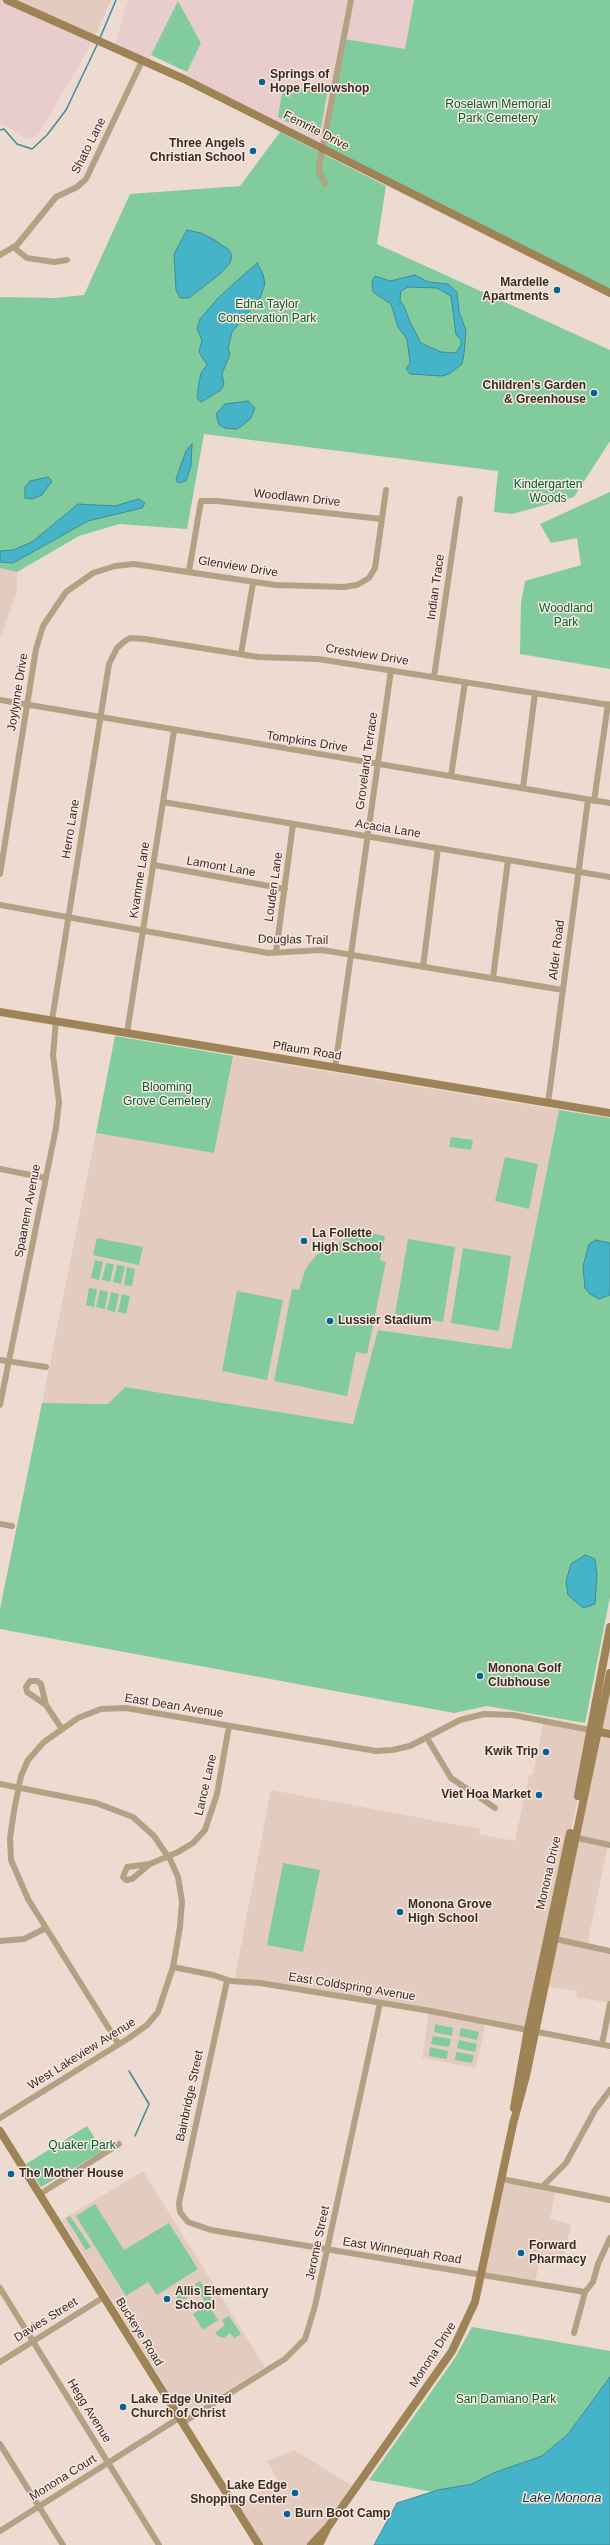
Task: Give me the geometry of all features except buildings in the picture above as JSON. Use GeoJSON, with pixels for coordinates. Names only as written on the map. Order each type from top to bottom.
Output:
{"type":"FeatureCollection","features":[{"type":"Feature","properties":{"kind":"street","name":"Femrite Drive"},"geometry":{"type":"LineString","coordinates":[[7,0],[184,79],[610,293]]}},
{"type":"Feature","properties":{"kind":"street"},"geometry":{"type":"LineString","coordinates":[[324,183],[319,172],[351,0]]}},
{"type":"Feature","properties":{"kind":"street","name":"Shato Lane"},"geometry":{"type":"LineString","coordinates":[[0,254],[13,247],[56,197],[77,187],[86,179],[142,61]]}},
{"type":"Feature","properties":{"kind":"street"},"geometry":{"type":"LineString","coordinates":[[13,247],[26,258],[54,262],[67,260]]}},
{"type":"Feature","properties":{"kind":"street","name":"Glenview Drive"},"geometry":{"type":"LineString","coordinates":[[66,592],[93,574],[115,566],[134,564],[189,571],[253,583],[344,587],[361,584],[369,578],[375,568],[386,490]]}},
{"type":"Feature","properties":{"kind":"street","name":"Indian Trace"},"geometry":{"type":"LineString","coordinates":[[434,677],[460,499]]}},
{"type":"Feature","properties":{"kind":"street","name":"Woodlawn Drive"},"geometry":{"type":"LineString","coordinates":[[189,571],[200,503],[210,501],[382,519]]}},
{"type":"Feature","properties":{"kind":"street"},"geometry":{"type":"LineString","coordinates":[[241,654],[253,583]]}},
{"type":"Feature","properties":{"kind":"street","name":"Joylynne Drive"},"geometry":{"type":"LineString","coordinates":[[0,874],[27,705],[40,635],[51,612],[66,592]]}},
{"type":"Feature","properties":{"kind":"street","name":"Crestview Drive"},"geometry":{"type":"LineString","coordinates":[[121,643],[136,638],[241,654],[318,659],[609,704]]}},
{"type":"Feature","properties":{"kind":"street","name":"Herro Lane"},"geometry":{"type":"LineString","coordinates":[[54,1021],[68,917],[110,660],[121,643]]}},
{"type":"Feature","properties":{"kind":"street","name":"Groveland Terrace"},"geometry":{"type":"LineString","coordinates":[[335,1068],[391,670]]}},
{"type":"Feature","properties":{"kind":"street"},"geometry":{"type":"LineString","coordinates":[[451,776],[464,682]]}},
{"type":"Feature","properties":{"kind":"street"},"geometry":{"type":"LineString","coordinates":[[523,788],[535,693]]}},
{"type":"Feature","properties":{"kind":"street","name":"Tompkins Drive"},"geometry":{"type":"LineString","coordinates":[[0,700],[174,731],[610,803]]}},
{"type":"Feature","properties":{"kind":"street","name":"Alder Road"},"geometry":{"type":"LineString","coordinates":[[548,1103],[579,872],[609,704]]}},
{"type":"Feature","properties":{"kind":"street","name":"Kvamme Lane"},"geometry":{"type":"LineString","coordinates":[[127,1033],[174,731]]}},
{"type":"Feature","properties":{"kind":"street","name":"Acacia Lane"},"geometry":{"type":"LineString","coordinates":[[163,802],[610,877]]}},
{"type":"Feature","properties":{"kind":"street","name":"Louden Lane"},"geometry":{"type":"LineString","coordinates":[[276,952],[293,824]]}},
{"type":"Feature","properties":{"kind":"street"},"geometry":{"type":"LineString","coordinates":[[423,967],[438,848]]}},
{"type":"Feature","properties":{"kind":"street"},"geometry":{"type":"LineString","coordinates":[[493,978],[508,860]]}},
{"type":"Feature","properties":{"kind":"street","name":"Lamont Lane"},"geometry":{"type":"LineString","coordinates":[[154,865],[285,889]]}},
{"type":"Feature","properties":{"kind":"street","name":"Douglas Trail"},"geometry":{"type":"LineString","coordinates":[[0,906],[276,952],[322,950],[563,990]]}},
{"type":"Feature","properties":{"kind":"street","name":"Pflaum Road"},"geometry":{"type":"LineString","coordinates":[[0,1012],[610,1113]]}},
{"type":"Feature","properties":{"kind":"street","name":"Spaanem Avenue"},"geometry":{"type":"LineString","coordinates":[[0,1405],[60,1102],[53,1055],[54,1021]]}},
{"type":"Feature","properties":{"kind":"street"},"geometry":{"type":"LineString","coordinates":[[0,1169],[46,1178]]}},
{"type":"Feature","properties":{"kind":"street"},"geometry":{"type":"LineString","coordinates":[[0,1360],[46,1367]]}},
{"type":"Feature","properties":{"kind":"street"},"geometry":{"type":"LineString","coordinates":[[0,1524],[12,1526]]}},
{"type":"Feature","properties":{"kind":"street","name":"Monona Drive"},"geometry":{"type":"LineString","coordinates":[[311,2545],[328,2527],[460,2339],[472,2312],[482,2274],[513,2124],[515,2094],[532,2029],[594,1731],[610,1627]]}},
{"type":"Feature","properties":{"kind":"street","name":"Monona Drive"},"geometry":{"type":"LineString","coordinates":[[594,1731],[610,1673]]}},
{"type":"Feature","properties":{"kind":"street"},"geometry":{"type":"LineString","coordinates":[[46,1705],[62,1728]]}},
{"type":"Feature","properties":{"kind":"street","name":"East Dean Avenue"},"geometry":{"type":"LineString","coordinates":[[118,2043],[46,1928],[18,1880],[11,1860],[10,1838],[19,1788],[26,1766],[34,1752],[62,1728],[87,1713],[113,1708],[376,1751],[398,1750],[427,1738],[460,1720],[490,1713],[536,1719],[594,1731]]}},
{"type":"Feature","properties":{"kind":"street","name":"Lance Lane"},"geometry":{"type":"LineString","coordinates":[[150,1864],[169,1857],[193,1843],[207,1827],[217,1794],[229,1726]]}},
{"type":"Feature","properties":{"kind":"street"},"geometry":{"type":"LineString","coordinates":[[594,1731],[610,1734]]}},
{"type":"Feature","properties":{"kind":"street"},"geometry":{"type":"LineString","coordinates":[[427,1738],[442,1767],[454,1781],[494,1808]]}},
{"type":"Feature","properties":{"kind":"street","name":"West Lakeview Avenue"},"geometry":{"type":"LineString","coordinates":[[0,1784],[96,1803],[128,1814],[154,1836],[169,1857],[178,1877],[182,1901],[180,1927],[173,1967],[158,2012],[141,2030],[0,2118]]}},
{"type":"Feature","properties":{"kind":"street"},"geometry":{"type":"LineString","coordinates":[[572,1836],[610,1845]]}},
{"type":"Feature","properties":{"kind":"street"},"geometry":{"type":"LineString","coordinates":[[0,1941],[24,1939],[46,1928]]}},
{"type":"Feature","properties":{"kind":"street"},"geometry":{"type":"LineString","coordinates":[[551,1938],[610,1951]]}},
{"type":"Feature","properties":{"kind":"street","name":"East Coldspring Avenue"},"geometry":{"type":"LineString","coordinates":[[173,1967],[213,1975],[227,1981],[252,1983],[380,2003],[532,2029],[610,2046]]}},
{"type":"Feature","properties":{"kind":"street","name":"Bainbridge Street"},"geometry":{"type":"LineString","coordinates":[[182,2215],[179,2209],[182,2189],[227,1981]]}},
{"type":"Feature","properties":{"kind":"street","name":"Jerome Street"},"geometry":{"type":"LineString","coordinates":[[180,2421],[285,2359],[302,2343],[312,2320],[328,2251],[380,2003]]}},
{"type":"Feature","properties":{"kind":"street"},"geometry":{"type":"LineString","coordinates":[[602,2044],[610,2004]]}},
{"type":"Feature","properties":{"kind":"street"},"geometry":{"type":"LineString","coordinates":[[543,2186],[566,2163],[599,2104],[610,2090]]}},
{"type":"Feature","properties":{"kind":"street","name":"Buckeye Road"},"geometry":{"type":"LineString","coordinates":[[0,2131],[180,2421],[259,2545]]}},
{"type":"Feature","properties":{"kind":"street"},"geometry":{"type":"LineString","coordinates":[[40,2194],[119,2144]]}},
{"type":"Feature","properties":{"kind":"street"},"geometry":{"type":"LineString","coordinates":[[502,2179],[610,2200]]}},
{"type":"Feature","properties":{"kind":"street","name":"East Winnequah Road"},"geometry":{"type":"LineString","coordinates":[[182,2215],[197,2227],[211,2230],[328,2251],[482,2274],[585,2292]]}},
{"type":"Feature","properties":{"kind":"street"},"geometry":{"type":"LineString","coordinates":[[574,2333],[585,2292],[593,2282],[598,2264],[610,2238]]}},
{"type":"Feature","properties":{"kind":"street","name":"Hegg Avenue"},"geometry":{"type":"LineString","coordinates":[[0,2288],[160,2545]]}},
{"type":"Feature","properties":{"kind":"street","name":"Davies Street"},"geometry":{"type":"LineString","coordinates":[[0,2362],[104,2297]]}},
{"type":"Feature","properties":{"kind":"street","name":"Monona Court"},"geometry":{"type":"LineString","coordinates":[[0,2531],[108,2462],[180,2421]]}},
{"type":"Feature","properties":{"kind":"street"},"geometry":{"type":"LineString","coordinates":[[0,2444],[63,2545]]}},
{"type":"Feature","properties":{"kind":"street","name":"Monona Drive"},"geometry":{"type":"LineString","coordinates":[[319,2545],[328,2527]]}},
{"type":"Feature","properties":{"kind":"shaded area"},"geometry":{"type":"Polygon","coordinates":[[[0,0],[7,0],[94,39],[38,135],[27,140],[5,125],[0,124],[0,0]]]}},
{"type":"Feature","properties":{"kind":"shaded area"},"geometry":{"type":"Polygon","coordinates":[[[7,0],[111,0],[94,39],[7,0]]]}},
{"type":"Feature","properties":{"kind":"shaded area"},"geometry":{"type":"Polygon","coordinates":[[[128,0],[414,0],[405,49],[323,148],[184,79],[201,43],[178,1],[148,63],[114,48],[128,0]]]}},
{"type":"Feature","properties":{"kind":"shaded area"},"geometry":{"type":"Polygon","coordinates":[[[0,568],[17,572],[17,590],[0,639],[0,568]]]}},
{"type":"Feature","properties":{"kind":"shaded area","name":"La Follette High School"},"geometry":{"type":"Polygon","coordinates":[[[233,1056],[559,1110],[511,1349],[378,1330],[354,1424],[125,1387],[108,1404],[42,1403],[96,1133],[214,1153],[233,1056]]]}},
{"type":"Feature","properties":{"kind":"shaded area"},"geometry":{"type":"Polygon","coordinates":[[[610,1673],[610,1845],[608,1845],[587,1946],[610,1951],[610,2003],[576,1997],[578,1991],[545,1986],[610,1673]]]}},
{"type":"Feature","properties":{"kind":"shaded area","name":"Monona Grove High School"},"geometry":{"type":"Polygon","coordinates":[[[544,1720],[590,1730],[577,1802],[528,2029],[486,2021],[476,2068],[422,2058],[429,2011],[234,1982],[271,1790],[480,1829],[479,1834],[515,1841],[529,1775],[533,1775],[544,1720]]]}},
{"type":"Feature","properties":{"kind":"shaded area","name":"Allis Elementary School"},"geometry":{"type":"Polygon","coordinates":[[[143,2171],[265,2367],[187,2415],[182,2413],[62,2220],[143,2171]]]}},
{"type":"Feature","properties":{"kind":"shaded area"},"geometry":{"type":"Polygon","coordinates":[[[502,2179],[556,2189],[550,2219],[571,2224],[563,2261],[540,2257],[535,2284],[482,2274],[502,2179]]]}},
{"type":"Feature","properties":{"kind":"shaded area"},"geometry":{"type":"Polygon","coordinates":[[[294,2450],[356,2488],[316,2545],[259,2545],[235,2508],[278,2480],[267,2461],[294,2450]]]}},
{"type":"Feature","properties":{"kind":"green space","name":"Roselawn Memorial Park Cemetery"},"geometry":{"type":"Polygon","coordinates":[[[414,0],[610,0],[610,291],[323,148],[344,39],[405,49],[414,0]]]}},
{"type":"Feature","properties":{"kind":"green space"},"geometry":{"type":"Polygon","coordinates":[[[178,1],[201,43],[187,72],[151,55],[178,1]]]}},
{"type":"Feature","properties":{"kind":"green space"},"geometry":{"type":"Polygon","coordinates":[[[283,85],[327,93],[320,134],[314,136],[278,117],[283,85]]]}},
{"type":"Feature","properties":{"kind":"green space","name":"Edna Taylor Conservation Park"},"geometry":{"type":"Polygon","coordinates":[[[280,132],[386,186],[377,244],[610,350],[610,441],[574,497],[512,514],[494,512],[498,471],[204,434],[187,529],[119,524],[79,536],[17,572],[0,568],[0,297],[56,298],[84,295],[130,194],[240,186],[280,132]]]}},
{"type":"Feature","properties":{"kind":"green space","name":"Woodland Park"},"geometry":{"type":"Polygon","coordinates":[[[610,492],[610,669],[520,654],[521,603],[525,581],[581,565],[577,538],[551,543],[540,524],[610,492]]]}},
{"type":"Feature","properties":{"kind":"green space","name":"Blooming Grove Cemetery"},"geometry":{"type":"Polygon","coordinates":[[[115,1036],[233,1056],[214,1153],[96,1133],[115,1036]]]}},
{"type":"Feature","properties":{"kind":"green space"},"geometry":{"type":"Polygon","coordinates":[[[559,1110],[610,1118],[610,1597],[585,1723],[487,1706],[454,1713],[0,1629],[0,1609],[42,1403],[108,1404],[125,1387],[353,1424],[378,1330],[511,1349],[559,1110]]]}},
{"type":"Feature","properties":{"kind":"green space"},"geometry":{"type":"Polygon","coordinates":[[[451,1137],[473,1140],[471,1150],[449,1147],[451,1137]]]}},
{"type":"Feature","properties":{"kind":"green space"},"geometry":{"type":"Polygon","coordinates":[[[505,1157],[538,1164],[529,1209],[495,1201],[505,1157]]]}},
{"type":"Feature","properties":{"kind":"green space","name":"Lussier Stadium"},"geometry":{"type":"Polygon","coordinates":[[[360,1231],[385,1236],[380,1260],[386,1262],[367,1354],[356,1352],[347,1396],[274,1381],[292,1289],[299,1290],[305,1270],[316,1255],[360,1231]]]}},
{"type":"Feature","properties":{"kind":"green space"},"geometry":{"type":"Polygon","coordinates":[[[97,1238],[143,1247],[139,1265],[93,1255],[97,1238]]]}},
{"type":"Feature","properties":{"kind":"green space"},"geometry":{"type":"Polygon","coordinates":[[[408,1239],[455,1247],[443,1322],[395,1314],[408,1239]]]}},
{"type":"Feature","properties":{"kind":"green space"},"geometry":{"type":"Polygon","coordinates":[[[463,1248],[511,1256],[499,1331],[451,1323],[463,1248]]]}},
{"type":"Feature","properties":{"kind":"green space"},"geometry":{"type":"Polygon","coordinates":[[[95,1260],[103,1262],[99,1280],[91,1278],[95,1260]]]}},
{"type":"Feature","properties":{"kind":"green space"},"geometry":{"type":"Polygon","coordinates":[[[106,1263],[114,1264],[110,1282],[102,1280],[106,1263]]]}},
{"type":"Feature","properties":{"kind":"green space"},"geometry":{"type":"Polygon","coordinates":[[[117,1265],[125,1266],[121,1284],[113,1282],[117,1265]]]}},
{"type":"Feature","properties":{"kind":"green space"},"geometry":{"type":"Polygon","coordinates":[[[127,1267],[135,1269],[132,1286],[124,1285],[127,1267]]]}},
{"type":"Feature","properties":{"kind":"green space"},"geometry":{"type":"Polygon","coordinates":[[[89,1288],[97,1289],[94,1307],[86,1305],[89,1288]]]}},
{"type":"Feature","properties":{"kind":"green space"},"geometry":{"type":"Polygon","coordinates":[[[100,1290],[108,1292],[105,1309],[96,1307],[100,1290]]]}},
{"type":"Feature","properties":{"kind":"green space"},"geometry":{"type":"Polygon","coordinates":[[[237,1291],[283,1300],[267,1380],[222,1371],[237,1291]]]}},
{"type":"Feature","properties":{"kind":"green space"},"geometry":{"type":"Polygon","coordinates":[[[111,1292],[119,1294],[115,1312],[107,1310],[111,1292]]]}},
{"type":"Feature","properties":{"kind":"green space"},"geometry":{"type":"Polygon","coordinates":[[[122,1294],[130,1296],[126,1314],[118,1312],[122,1294]]]}},
{"type":"Feature","properties":{"kind":"green space"},"geometry":{"type":"Polygon","coordinates":[[[283,1863],[320,1870],[303,1952],[267,1945],[283,1863]]]}},
{"type":"Feature","properties":{"kind":"green space"},"geometry":{"type":"Polygon","coordinates":[[[435,2024],[453,2028],[452,2036],[434,2032],[435,2024]]]}},
{"type":"Feature","properties":{"kind":"green space"},"geometry":{"type":"Polygon","coordinates":[[[461,2028],[479,2032],[477,2040],[459,2036],[461,2028]]]}},
{"type":"Feature","properties":{"kind":"green space"},"geometry":{"type":"Polygon","coordinates":[[[433,2036],[451,2039],[449,2047],[431,2044],[433,2036]]]}},
{"type":"Feature","properties":{"kind":"green space"},"geometry":{"type":"Polygon","coordinates":[[[459,2040],[477,2044],[475,2052],[457,2048],[459,2040]]]}},
{"type":"Feature","properties":{"kind":"green space"},"geometry":{"type":"Polygon","coordinates":[[[430,2047],[448,2051],[447,2059],[429,2056],[430,2047]]]}},
{"type":"Feature","properties":{"kind":"green space"},"geometry":{"type":"Polygon","coordinates":[[[456,2052],[474,2055],[472,2063],[455,2060],[456,2052]]]}},
{"type":"Feature","properties":{"kind":"green space","name":"Quaker Park"},"geometry":{"type":"Polygon","coordinates":[[[87,2126],[103,2151],[41,2187],[26,2164],[87,2126]]]}},
{"type":"Feature","properties":{"kind":"green space"},"geometry":{"type":"Polygon","coordinates":[[[95,2204],[124,2250],[169,2223],[198,2269],[157,2295],[148,2282],[126,2296],[76,2216],[95,2204]]]}},
{"type":"Feature","properties":{"kind":"green space"},"geometry":{"type":"Polygon","coordinates":[[[70,2216],[91,2247],[86,2250],[66,2218],[70,2216]]]}},
{"type":"Feature","properties":{"kind":"green space"},"geometry":{"type":"Polygon","coordinates":[[[200,2281],[212,2299],[205,2303],[195,2284],[200,2281]]]}},
{"type":"Feature","properties":{"kind":"green space"},"geometry":{"type":"Polygon","coordinates":[[[182,2286],[187,2288],[189,2293],[187,2298],[182,2300],[177,2298],[175,2293],[177,2288],[182,2286]]]}},
{"type":"Feature","properties":{"kind":"green space"},"geometry":{"type":"Polygon","coordinates":[[[208,2304],[218,2320],[203,2330],[193,2314],[208,2304]]]}},
{"type":"Feature","properties":{"kind":"green space"},"geometry":{"type":"Polygon","coordinates":[[[229,2316],[241,2334],[234,2338],[230,2333],[224,2338],[218,2336],[215,2333],[225,2325],[222,2320],[229,2316]]]}},
{"type":"Feature","properties":{"kind":"green space","name":"San Damiano Park"},"geometry":{"type":"Polygon","coordinates":[[[472,2327],[610,2351],[610,2377],[568,2434],[542,2456],[493,2473],[473,2484],[433,2492],[369,2480],[455,2358],[472,2327]]]}},
{"type":"Feature","properties":{"kind":"water"},"geometry":{"type":"Polygon","coordinates":[[[187,230],[201,233],[213,239],[229,250],[232,256],[230,263],[220,274],[189,298],[180,298],[176,290],[174,254],[187,230]]]}},
{"type":"Feature","properties":{"kind":"water"},"geometry":{"type":"Polygon","coordinates":[[[257,263],[263,274],[265,284],[260,298],[232,332],[228,349],[230,354],[222,374],[224,384],[221,390],[201,402],[197,398],[199,383],[201,373],[207,365],[199,352],[202,340],[197,329],[200,319],[218,298],[257,263]]]}},
{"type":"Feature","properties":{"kind":"water"},"geometry":{"type":"Polygon","coordinates":[[[415,275],[428,282],[448,284],[457,292],[459,312],[466,330],[464,354],[462,364],[449,374],[442,376],[410,374],[406,369],[410,363],[407,339],[398,327],[391,304],[373,292],[372,281],[375,276],[390,281],[415,275]],[[408,287],[401,291],[400,301],[404,306],[410,322],[421,343],[441,352],[456,353],[461,345],[461,339],[456,335],[451,296],[437,288],[408,287]]]}},
{"type":"Feature","properties":{"kind":"water"},"geometry":{"type":"Polygon","coordinates":[[[248,401],[255,408],[251,418],[243,425],[237,429],[225,428],[219,425],[216,414],[225,404],[248,401]]]}},
{"type":"Feature","properties":{"kind":"water"},"geometry":{"type":"Polygon","coordinates":[[[192,444],[191,466],[186,481],[178,483],[176,479],[186,451],[192,444]]]}},
{"type":"Feature","properties":{"kind":"water"},"geometry":{"type":"Polygon","coordinates":[[[48,477],[52,481],[42,495],[32,499],[25,498],[25,487],[30,481],[48,477]]]}},
{"type":"Feature","properties":{"kind":"water"},"geometry":{"type":"Polygon","coordinates":[[[139,499],[145,503],[142,508],[88,521],[13,563],[0,562],[0,551],[13,550],[32,542],[78,504],[115,506],[139,499]]]}},
{"type":"Feature","properties":{"kind":"water"},"geometry":{"type":"Polygon","coordinates":[[[596,1240],[610,1243],[610,1295],[599,1299],[590,1294],[585,1288],[583,1266],[589,1244],[596,1240]]]}},
{"type":"Feature","properties":{"kind":"water"},"geometry":{"type":"Polygon","coordinates":[[[585,1555],[595,1559],[597,1576],[595,1604],[583,1608],[568,1595],[566,1581],[571,1564],[585,1555]]]}},
{"type":"Feature","properties":{"kind":"water","name":"Lake Monona"},"geometry":{"type":"Polygon","coordinates":[[[610,2377],[610,2545],[374,2545],[397,2503],[438,2490],[472,2484],[493,2473],[542,2456],[568,2434],[610,2377]]]}},
{"type":"Feature","properties":{"kind":"waterway"},"geometry":{"type":"LineString","coordinates":[[100,38],[116,0]]}},
{"type":"Feature","properties":{"kind":"waterway"},"geometry":{"type":"LineString","coordinates":[[0,130],[4,129],[17,144],[32,149],[47,135],[66,110],[98,43]]}},
{"type":"Feature","properties":{"kind":"waterway"},"geometry":{"type":"LineString","coordinates":[[129,2071],[149,2104],[135,2136]]}},
{"type":"Feature","properties":{"kind":"place","name":"Springs of Hope Fellowshop"},"geometry":{"type":"Point","coordinates":[262,82]}},
{"type":"Feature","properties":{"kind":"place","name":"Three Angels Christian School"},"geometry":{"type":"Point","coordinates":[253,151]}},
{"type":"Feature","properties":{"kind":"place","name":"Mardelle Apartments"},"geometry":{"type":"Point","coordinates":[557,290]}},
{"type":"Feature","properties":{"kind":"place","name":"Children's Garden & Greenhouse"},"geometry":{"type":"Point","coordinates":[594,393]}},
{"type":"Feature","properties":{"kind":"place","name":"La Follette High School"},"geometry":{"type":"Point","coordinates":[304,1241]}},
{"type":"Feature","properties":{"kind":"place","name":"Lussier Stadium"},"geometry":{"type":"Point","coordinates":[330,1321]}},
{"type":"Feature","properties":{"kind":"place","name":"Monona Golf Clubhouse"},"geometry":{"type":"Point","coordinates":[480,1676]}},
{"type":"Feature","properties":{"kind":"place","name":"Kwik Trip"},"geometry":{"type":"Point","coordinates":[546,1752]}},
{"type":"Feature","properties":{"kind":"place","name":"Viet Hoa Market"},"geometry":{"type":"Point","coordinates":[539,1795]}},
{"type":"Feature","properties":{"kind":"place","name":"Monona Grove High School"},"geometry":{"type":"Point","coordinates":[400,1912]}},
{"type":"Feature","properties":{"kind":"place","name":"The Mother House"},"geometry":{"type":"Point","coordinates":[11,2174]}},
{"type":"Feature","properties":{"kind":"place","name":"Forward Pharmacy"},"geometry":{"type":"Point","coordinates":[521,2253]}},
{"type":"Feature","properties":{"kind":"place","name":"Allis Elementary School"},"geometry":{"type":"Point","coordinates":[167,2299]}},
{"type":"Feature","properties":{"kind":"place","name":"Lake Edge United Church of Christ"},"geometry":{"type":"Point","coordinates":[123,2407]}},
{"type":"Feature","properties":{"kind":"place","name":"Lake Edge Shopping Center"},"geometry":{"type":"Point","coordinates":[295,2493]}},
{"type":"Feature","properties":{"kind":"place","name":"Burn Boot Camp"},"geometry":{"type":"Point","coordinates":[287,2514]}},
{"type":"Feature","properties":{"kind":"park label","name":"Kindergarten Woods"},"geometry":{"type":"Point","coordinates":[548,492]}}]}
